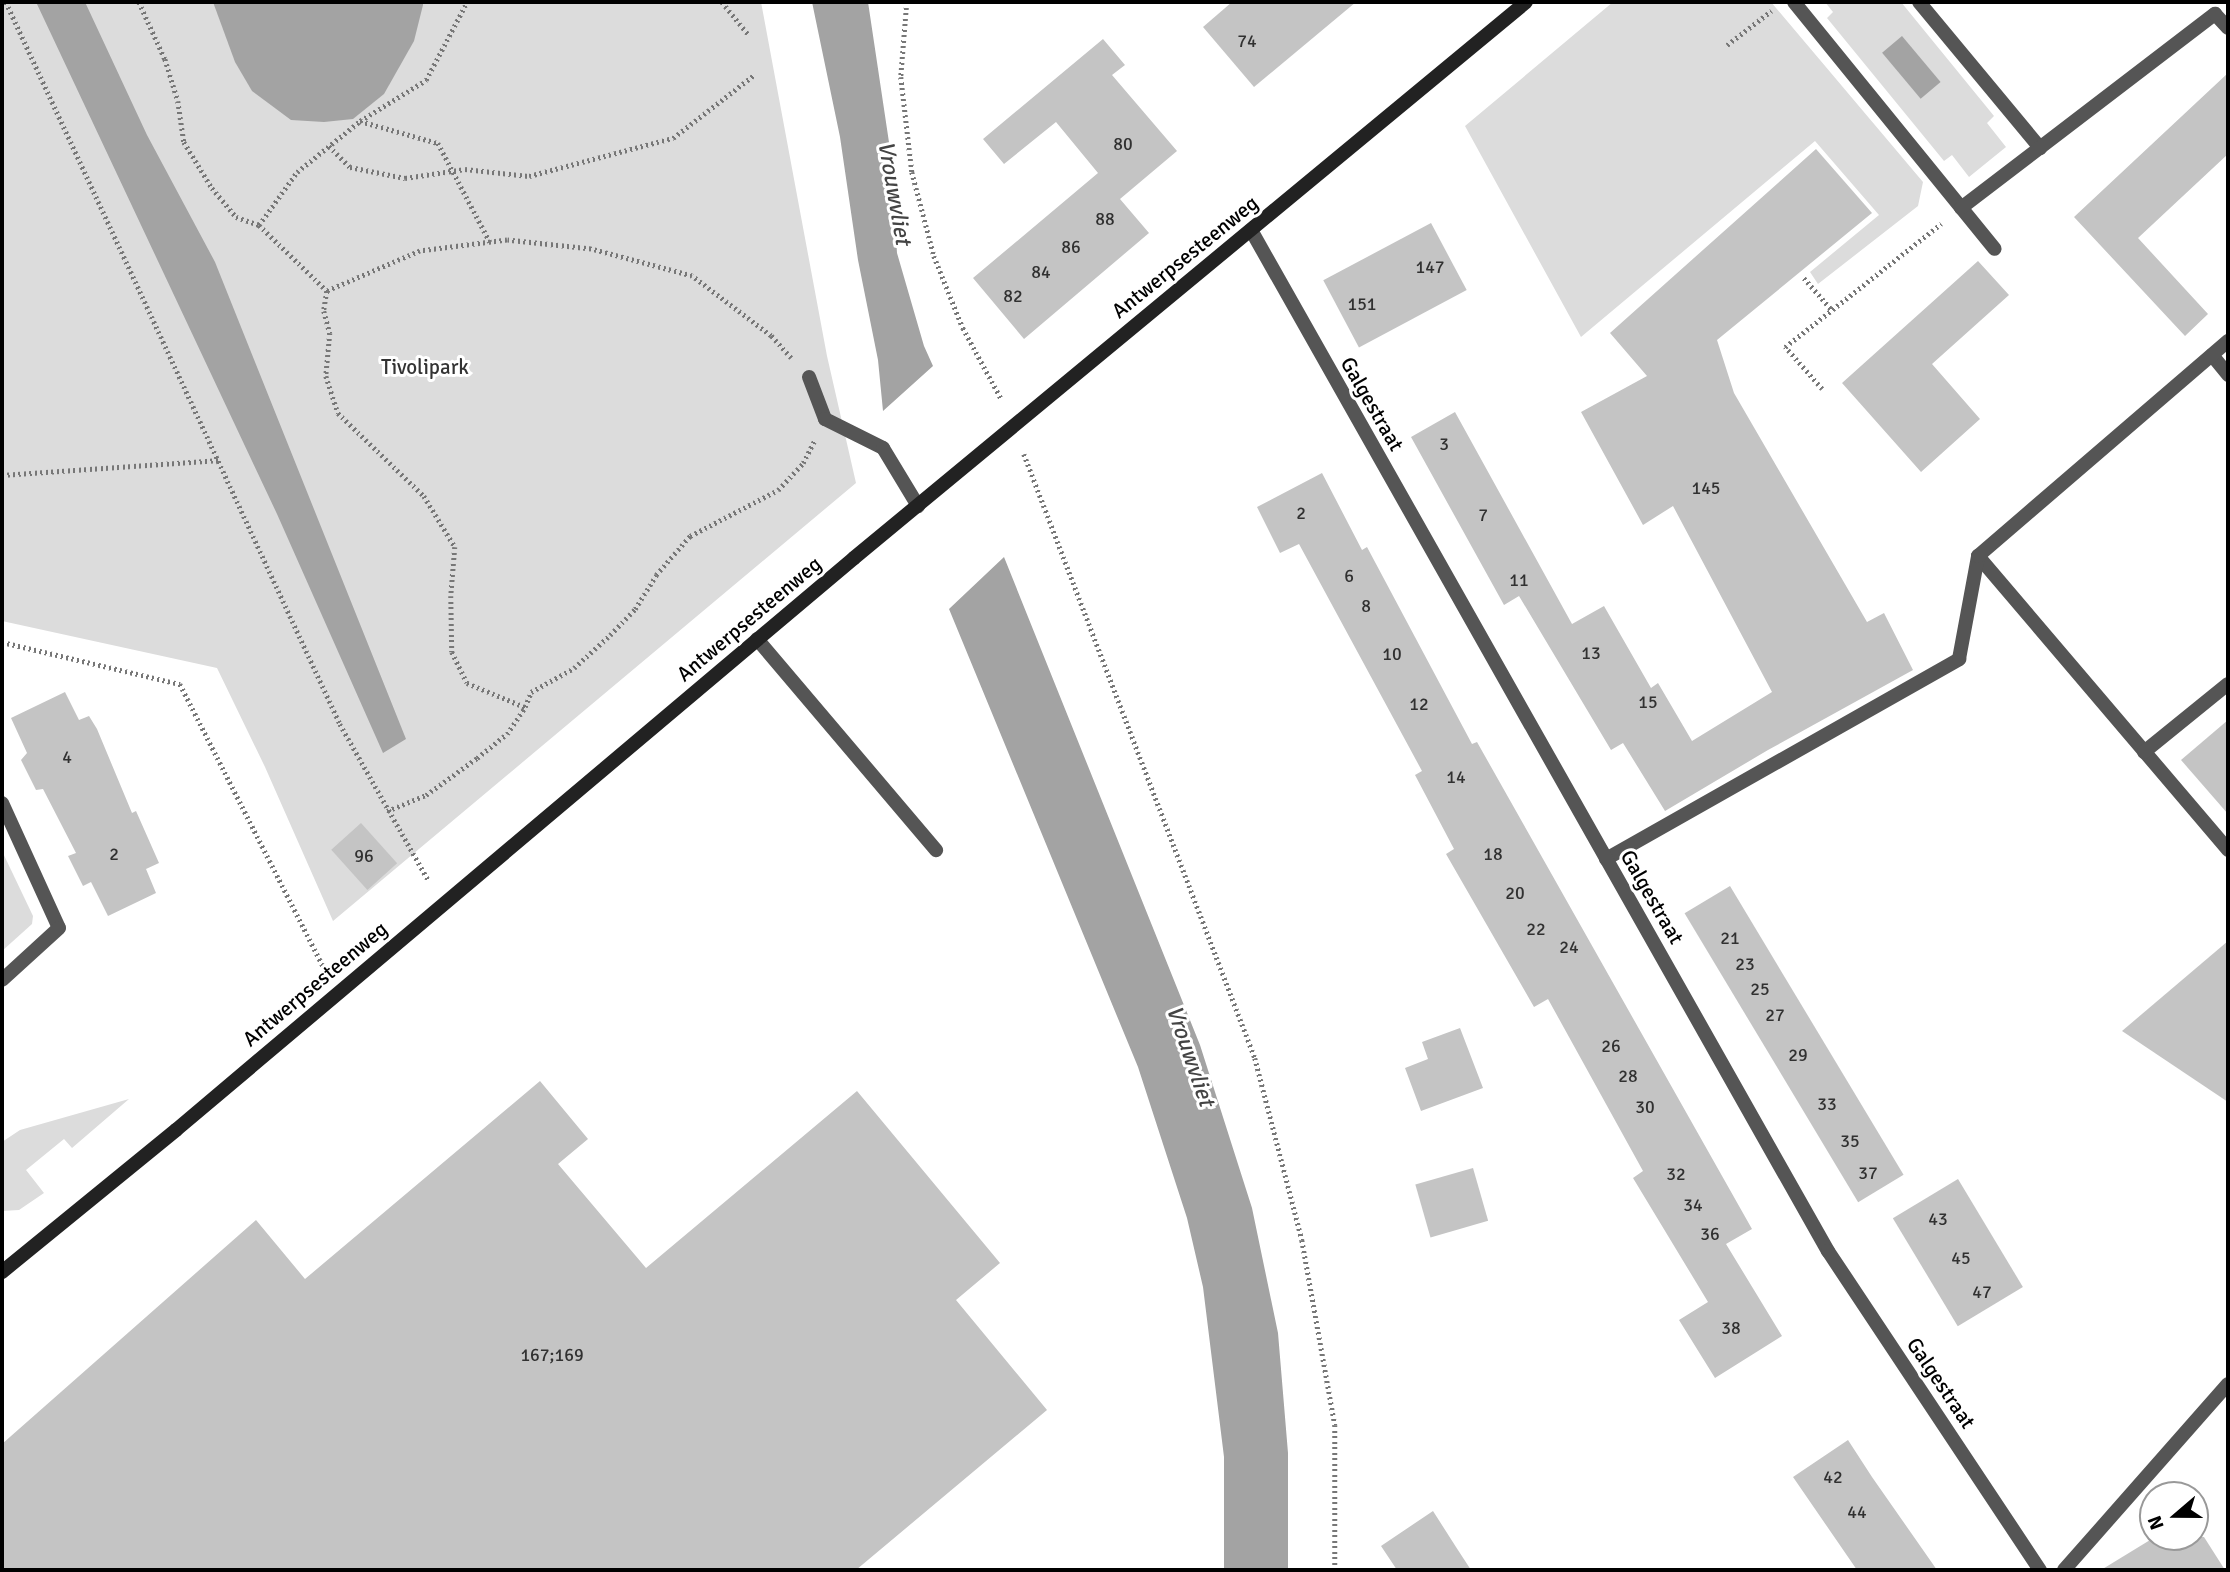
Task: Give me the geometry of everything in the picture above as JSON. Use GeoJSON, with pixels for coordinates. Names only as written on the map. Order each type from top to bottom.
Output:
{"type":"FeatureCollection","features":[{"type":"Feature","properties":{"kind":"main road","name":"Antwerpsesteenweg"},"geometry":{"type":"LineString","coordinates":[[3,1269],[176,1130],[336,992],[1013,425],[1527,2]]}},
{"type":"Feature","properties":{"kind":"street"},"geometry":{"type":"LineString","coordinates":[[1794,2],[1995,249]]}},
{"type":"Feature","properties":{"kind":"street"},"geometry":{"type":"LineString","coordinates":[[1919,2],[2040,148]]}},
{"type":"Feature","properties":{"kind":"street"},"geometry":{"type":"LineString","coordinates":[[1961,208],[2215,14],[2228,28]]}},
{"type":"Feature","properties":{"kind":"street","name":"Galgestraat"},"geometry":{"type":"LineString","coordinates":[[1251,230],[1828,1251],[2040,1570]]}},
{"type":"Feature","properties":{"kind":"street"},"geometry":{"type":"LineString","coordinates":[[1606,859],[1959,659],[1978,556],[2228,341]]}},
{"type":"Feature","properties":{"kind":"street"},"geometry":{"type":"LineString","coordinates":[[2212,355],[2228,374]]}},
{"type":"Feature","properties":{"kind":"street"},"geometry":{"type":"LineString","coordinates":[[808,377],[825,419],[883,449],[918,506]]}},
{"type":"Feature","properties":{"kind":"street"},"geometry":{"type":"LineString","coordinates":[[1978,556],[2228,850]]}},
{"type":"Feature","properties":{"kind":"street"},"geometry":{"type":"LineString","coordinates":[[757,639],[936,850]]}},
{"type":"Feature","properties":{"kind":"street"},"geometry":{"type":"LineString","coordinates":[[2144,752],[2228,684]]}},
{"type":"Feature","properties":{"kind":"street"},"geometry":{"type":"LineString","coordinates":[[2,803],[58,928],[2,980]]}},
{"type":"Feature","properties":{"kind":"street"},"geometry":{"type":"LineString","coordinates":[[2064,1570],[2228,1384]]}},
{"type":"Feature","properties":{"kind":"path"},"geometry":{"type":"LineString","coordinates":[[6,2],[340,724],[442,905]]}},
{"type":"Feature","properties":{"kind":"path"},"geometry":{"type":"LineString","coordinates":[[139,2],[178,101],[184,142],[212,188],[236,217],[259,225],[327,291]]}},
{"type":"Feature","properties":{"kind":"path"},"geometry":{"type":"LineString","coordinates":[[259,225],[297,172],[360,121],[426,80],[467,2]]}},
{"type":"Feature","properties":{"kind":"path"},"geometry":{"type":"LineString","coordinates":[[722,2],[748,34]]}},
{"type":"Feature","properties":{"kind":"path"},"geometry":{"type":"LineString","coordinates":[[907,2],[901,77],[912,172],[934,256],[963,328],[988,369],[1013,425],[1255,1059],[1301,1240],[1335,1425],[1335,1570]]}},
{"type":"Feature","properties":{"kind":"path"},"geometry":{"type":"LineString","coordinates":[[1727,45],[1773,9]]}},
{"type":"Feature","properties":{"kind":"path"},"geometry":{"type":"LineString","coordinates":[[329,146],[350,167],[405,178],[466,169],[529,176],[673,138],[754,75]]}},
{"type":"Feature","properties":{"kind":"path"},"geometry":{"type":"LineString","coordinates":[[360,121],[438,142],[491,242]]}},
{"type":"Feature","properties":{"kind":"path"},"geometry":{"type":"LineString","coordinates":[[1822,389],[1785,347],[1961,208]]}},
{"type":"Feature","properties":{"kind":"path"},"geometry":{"type":"LineString","coordinates":[[327,291],[420,251],[506,240],[591,248],[692,276],[771,337],[808,377]]}},
{"type":"Feature","properties":{"kind":"path"},"geometry":{"type":"LineString","coordinates":[[1804,278],[1832,310]]}},
{"type":"Feature","properties":{"kind":"path"},"geometry":{"type":"LineString","coordinates":[[327,291],[324,312],[330,333],[327,376],[338,413],[424,496],[455,547],[451,596],[452,652],[467,683],[525,707]]}},
{"type":"Feature","properties":{"kind":"path"},"geometry":{"type":"LineString","coordinates":[[387,811],[426,795],[507,734],[525,707],[531,692],[574,668],[610,635],[635,609],[656,575],[690,536],[778,490],[803,463],[825,419]]}},
{"type":"Feature","properties":{"kind":"path"},"geometry":{"type":"LineString","coordinates":[[2,475],[220,460]]}},
{"type":"Feature","properties":{"kind":"path"},"geometry":{"type":"LineString","coordinates":[[2,642],[180,684],[336,992]]}},
{"type":"Feature","properties":{"kind":"green space","name":"Tivolipark"},"geometry":{"type":"Polygon","coordinates":[[[2,2],[761,2],[827,356],[856,483],[333,921],[265,767],[217,668],[2,621],[2,2]]]}},
{"type":"Feature","properties":{"kind":"green space"},"geometry":{"type":"Polygon","coordinates":[[[1613,2],[1771,2],[1923,182],[1918,206],[1818,284],[1810,272],[1879,215],[1815,141],[1581,337],[1465,126],[1613,2]]]}},
{"type":"Feature","properties":{"kind":"green space"},"geometry":{"type":"Polygon","coordinates":[[[1825,2],[1901,2],[1994,116],[1987,123],[2006,147],[1969,177],[1952,155],[1944,161],[1827,18],[1833,12],[1825,2]]]}},
{"type":"Feature","properties":{"kind":"green space"},"geometry":{"type":"Polygon","coordinates":[[[2,851],[33,916],[32,924],[2,951],[2,851]]]}},
{"type":"Feature","properties":{"kind":"green space"},"geometry":{"type":"Polygon","coordinates":[[[129,1099],[72,1148],[64,1139],[26,1170],[44,1193],[19,1210],[2,1211],[2,1142],[20,1130],[129,1099]]]}},
{"type":"Feature","properties":{"kind":"water"},"geometry":{"type":"Polygon","coordinates":[[[36,2],[85,2],[147,135],[215,262],[406,739],[383,753],[277,514],[36,2]]]}},
{"type":"Feature","properties":{"kind":"water"},"geometry":{"type":"Polygon","coordinates":[[[213,2],[423,2],[423,5],[414,41],[384,94],[353,119],[324,122],[291,120],[252,91],[235,62],[213,2]]]}},
{"type":"Feature","properties":{"kind":"water"},"geometry":{"type":"Polygon","coordinates":[[[812,2],[868,2],[890,149],[897,253],[924,346],[933,366],[883,411],[878,360],[858,260],[840,137],[812,2]]]}},
{"type":"Feature","properties":{"kind":"water"},"geometry":{"type":"Polygon","coordinates":[[[1902,36],[1941,82],[1921,99],[1882,53],[1902,36]]]}},
{"type":"Feature","properties":{"kind":"water","name":"Vrouwvliet"},"geometry":{"type":"Polygon","coordinates":[[[1004,557],[1200,1045],[1252,1208],[1278,1333],[1288,1453],[1288,1570],[1224,1570],[1224,1457],[1203,1287],[1187,1218],[1138,1067],[949,609],[1004,557]]]}},
{"type":"Feature","properties":{"kind":"building"},"geometry":{"type":"Polygon","coordinates":[[[1232,2],[1356,2],[1254,87],[1203,27],[1232,2]]]}},
{"type":"Feature","properties":{"kind":"building"},"geometry":{"type":"Polygon","coordinates":[[[1103,39],[1125,65],[1112,75],[1177,151],[1120,199],[1149,233],[1024,339],[973,278],[1098,173],[1056,122],[1004,164],[983,139],[1103,39]]]}},
{"type":"Feature","properties":{"kind":"building"},"geometry":{"type":"Polygon","coordinates":[[[2228,73],[2228,154],[2138,238],[2208,314],[2185,336],[2074,217],[2228,73]]]}},
{"type":"Feature","properties":{"kind":"building"},"geometry":{"type":"Polygon","coordinates":[[[1816,149],[1872,213],[1717,340],[1734,393],[1867,622],[1884,613],[1913,670],[1768,750],[1665,811],[1623,743],[1611,750],[1519,596],[1504,605],[1411,437],[1455,412],[1572,624],[1604,606],[1651,688],[1658,683],[1692,741],[1772,692],[1673,506],[1643,525],[1581,412],[1647,376],[1610,333],[1816,149]]]}},
{"type":"Feature","properties":{"kind":"building"},"geometry":{"type":"Polygon","coordinates":[[[1431,223],[1467,290],[1359,347],[1323,280],[1431,223]]]}},
{"type":"Feature","properties":{"kind":"building"},"geometry":{"type":"Polygon","coordinates":[[[1978,261],[2009,295],[1932,364],[1980,419],[1921,472],[1842,383],[1978,261]]]}},
{"type":"Feature","properties":{"kind":"building"},"geometry":{"type":"Polygon","coordinates":[[[1322,473],[1362,550],[1367,547],[1472,744],[1477,742],[1752,1229],[1726,1244],[1782,1336],[1715,1378],[1679,1320],[1708,1302],[1633,1178],[1643,1171],[1548,999],[1534,1007],[1446,854],[1454,849],[1415,775],[1422,771],[1299,544],[1280,553],[1257,507],[1322,473]]]}},
{"type":"Feature","properties":{"kind":"building"},"geometry":{"type":"Polygon","coordinates":[[[65,692],[79,720],[89,716],[97,729],[132,813],[136,811],[159,863],[146,869],[156,893],[108,916],[91,882],[83,886],[68,856],[76,853],[43,789],[36,790],[21,760],[27,753],[11,718],[65,692]]]}},
{"type":"Feature","properties":{"kind":"building"},"geometry":{"type":"Polygon","coordinates":[[[2228,720],[2228,814],[2181,760],[2228,720]]]}},
{"type":"Feature","properties":{"kind":"building"},"geometry":{"type":"Polygon","coordinates":[[[361,823],[397,863],[367,890],[331,850],[361,823]]]}},
{"type":"Feature","properties":{"kind":"building"},"geometry":{"type":"Polygon","coordinates":[[[1730,886],[1904,1175],[1858,1202],[1685,913],[1730,886]]]}},
{"type":"Feature","properties":{"kind":"building"},"geometry":{"type":"Polygon","coordinates":[[[2228,941],[2228,1102],[2122,1031],[2228,941]]]}},
{"type":"Feature","properties":{"kind":"building"},"geometry":{"type":"Polygon","coordinates":[[[1460,1028],[1483,1088],[1421,1111],[1405,1068],[1428,1059],[1422,1042],[1460,1028]]]}},
{"type":"Feature","properties":{"kind":"building"},"geometry":{"type":"Polygon","coordinates":[[[540,1081],[588,1139],[558,1164],[646,1268],[857,1091],[1000,1263],[956,1300],[1047,1410],[856,1570],[2,1570],[2,1444],[256,1220],[305,1279],[540,1081]]]}},
{"type":"Feature","properties":{"kind":"building"},"geometry":{"type":"Polygon","coordinates":[[[1473,1168],[1488,1221],[1430,1237],[1415,1185],[1473,1168]]]}},
{"type":"Feature","properties":{"kind":"building"},"geometry":{"type":"Polygon","coordinates":[[[1958,1179],[2023,1287],[1958,1326],[1893,1218],[1958,1179]]]}},
{"type":"Feature","properties":{"kind":"building"},"geometry":{"type":"Polygon","coordinates":[[[1848,1440],[1937,1570],[1857,1570],[1793,1477],[1848,1440]]]}},
{"type":"Feature","properties":{"kind":"building"},"geometry":{"type":"Polygon","coordinates":[[[1433,1511],[1471,1570],[1397,1570],[1381,1546],[1433,1511]]]}},
{"type":"Feature","properties":{"kind":"building"},"geometry":{"type":"Polygon","coordinates":[[[2209,1545],[2225,1570],[2101,1570],[2139,1547],[2139,1551],[2209,1551],[2209,1545]]]}}]}
